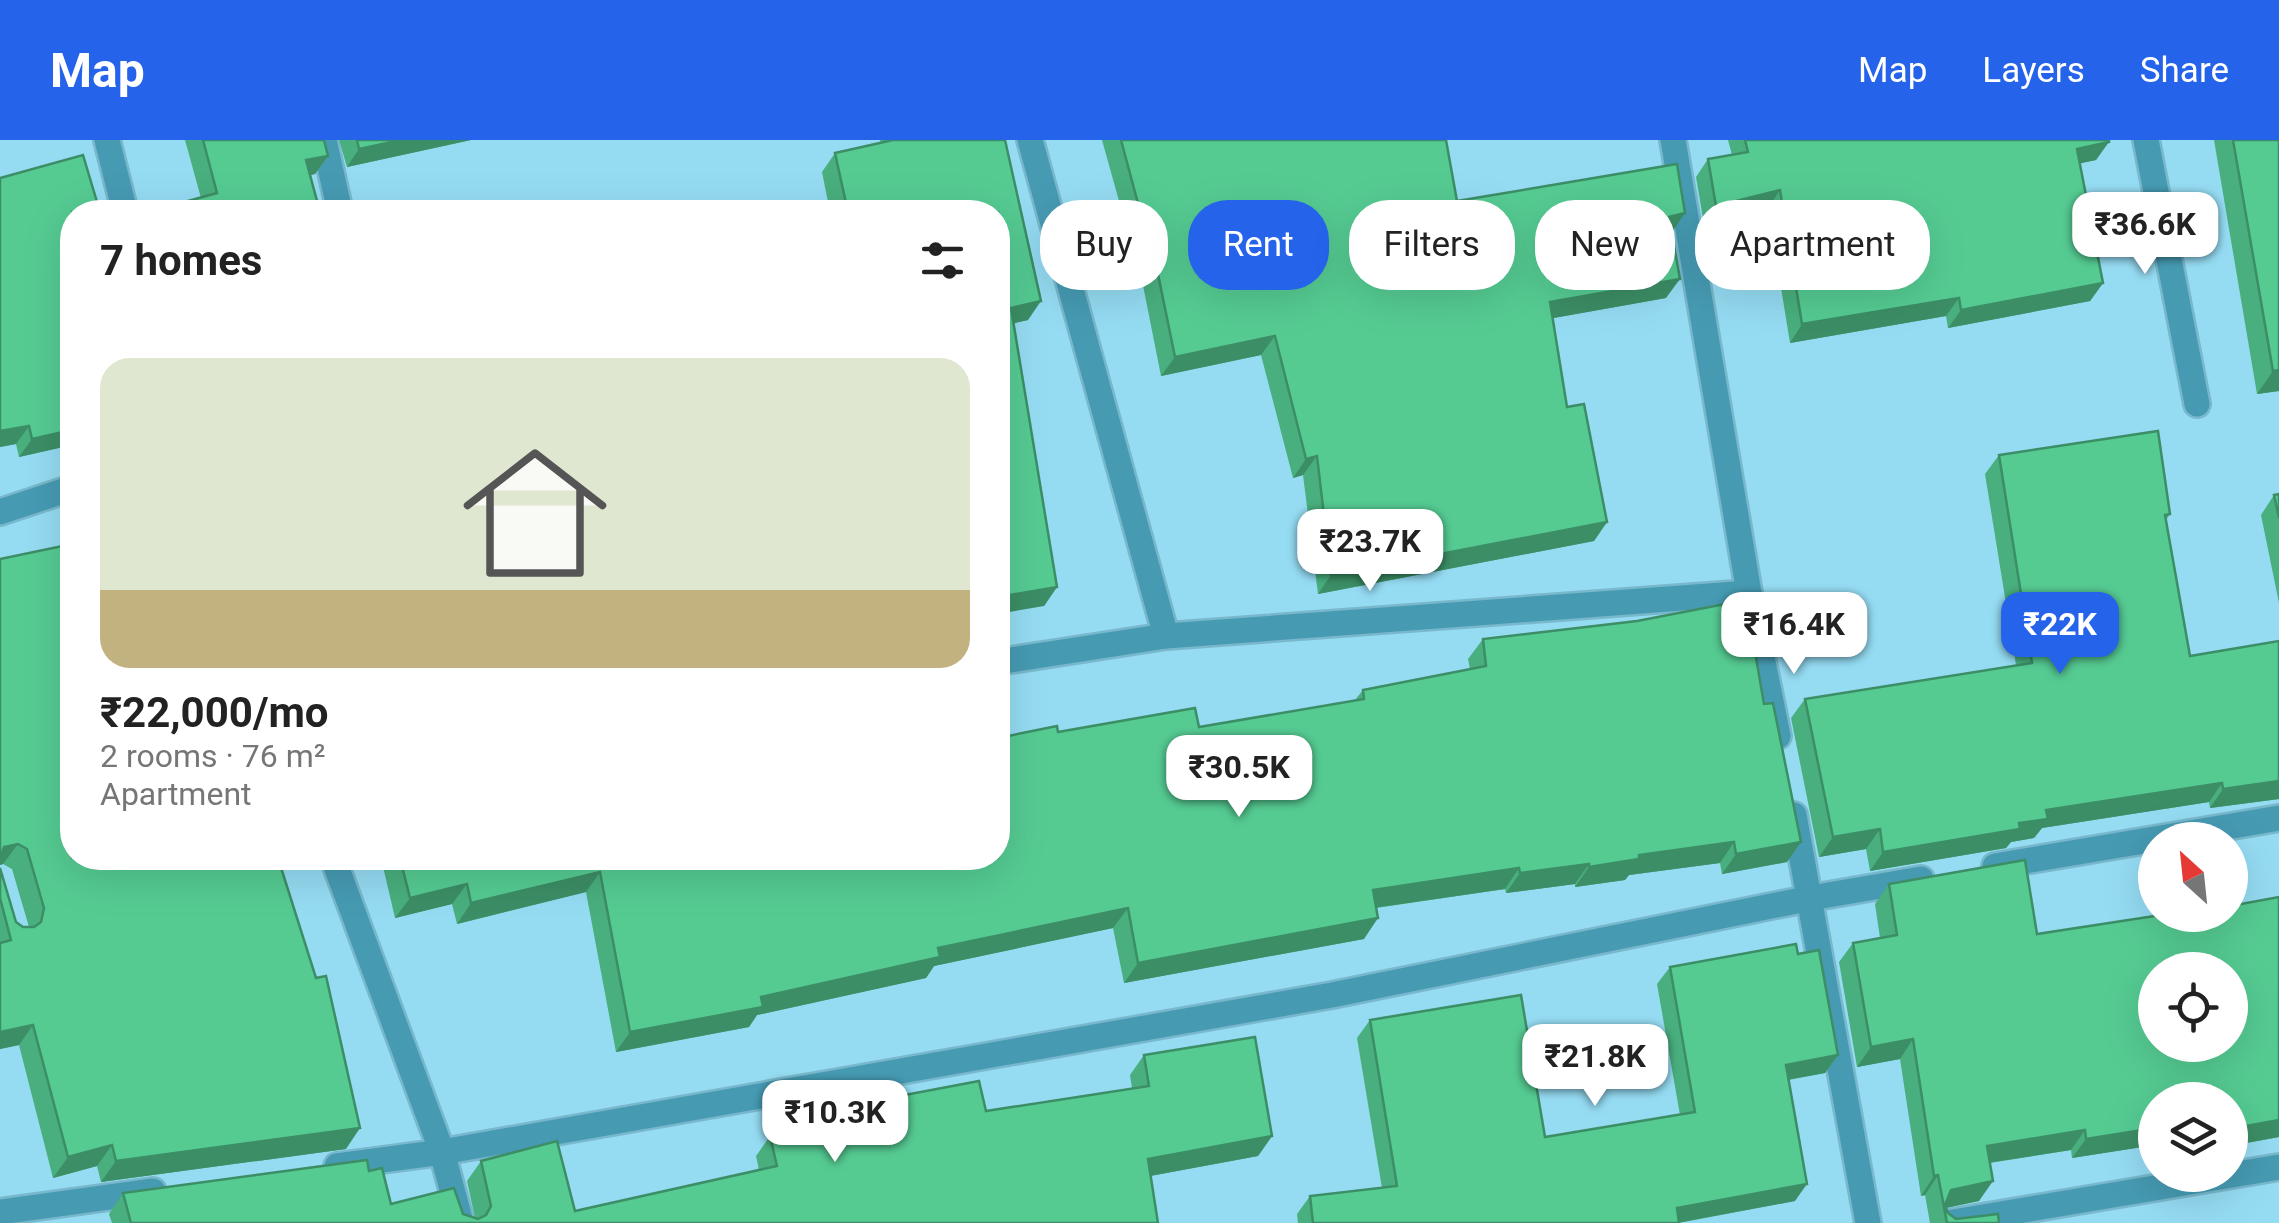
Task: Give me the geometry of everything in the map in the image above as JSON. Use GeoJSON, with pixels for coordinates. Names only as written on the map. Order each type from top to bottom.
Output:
{"type":"FeatureCollection","features":[{"type":"Feature","properties":{"kind":"street"},"geometry":{"type":"LineString","coordinates":[[108,140],[122,200]]}},
{"type":"Feature","properties":{"kind":"street"},"geometry":{"type":"LineString","coordinates":[[324,140],[337,200]]}},
{"type":"Feature","properties":{"kind":"street"},"geometry":{"type":"LineString","coordinates":[[1030,140],[1166,636]]}},
{"type":"Feature","properties":{"kind":"street"},"geometry":{"type":"LineString","coordinates":[[1673,140],[1749,594],[1811,898],[1868,1223]]}},
{"type":"Feature","properties":{"kind":"street"},"geometry":{"type":"LineString","coordinates":[[2146,140],[2198,404]]}},
{"type":"Feature","properties":{"kind":"street"},"geometry":{"type":"LineString","coordinates":[[0,512],[60,492]]}},
{"type":"Feature","properties":{"kind":"street"},"geometry":{"type":"LineString","coordinates":[[1010,660],[1166,636],[1749,594]]}},
{"type":"Feature","properties":{"kind":"street"},"geometry":{"type":"LineString","coordinates":[[309,1170],[442,1152],[1332,995],[1811,898],[2279,818]]}},
{"type":"Feature","properties":{"kind":"street"},"geometry":{"type":"LineString","coordinates":[[337,870],[442,1152],[461,1223]]}},
{"type":"Feature","properties":{"kind":"street"},"geometry":{"type":"LineString","coordinates":[[1947,1223],[2279,1167]]}},
{"type":"Feature","properties":{"kind":"street"},"geometry":{"type":"LineString","coordinates":[[0,1212],[176,1188]]}},
{"type":"Feature","properties":{"kind":"building"},"geometry":{"type":"Polygon","coordinates":[[[203,140],[324,140],[328,156],[306,160],[317,200],[192,200],[217,193],[203,140]]]}},
{"type":"Feature","properties":{"kind":"building"},"geometry":{"type":"Polygon","coordinates":[[[357,140],[401,140],[359,149],[357,140]]]}},
{"type":"Feature","properties":{"kind":"building"},"geometry":{"type":"Polygon","coordinates":[[[893,140],[1005,140],[1041,301],[1011,308],[1057,587],[1010,595],[1010,200],[845,200],[835,153],[893,140]]]}},
{"type":"Feature","properties":{"kind":"building"},"geometry":{"type":"Polygon","coordinates":[[[1121,140],[1446,140],[1457,200],[1349,200],[1349,290],[1515,290],[1515,200],[1463,200],[1677,164],[1685,213],[1675,216],[1675,200],[1535,200],[1535,290],[1618,290],[1550,302],[1567,407],[1584,404],[1607,522],[1331,575],[1317,456],[1306,459],[1275,336],[1175,357],[1161,290],[1168,290],[1168,200],[1137,200],[1121,140]]]}},
{"type":"Feature","properties":{"kind":"building"},"geometry":{"type":"Polygon","coordinates":[[[1745,140],[2109,140],[2077,149],[2103,283],[1961,310],[1959,298],[1802,324],[1796,290],[1930,290],[1930,200],[1782,200],[1780,190],[1740,200],[1715,200],[1708,159],[1748,152],[1745,140]]]}},
{"type":"Feature","properties":{"kind":"building"},"geometry":{"type":"Polygon","coordinates":[[[2233,140],[2279,140],[2279,370],[2273,371],[2233,140]]]}},
{"type":"Feature","properties":{"kind":"building"},"geometry":{"type":"Polygon","coordinates":[[[83,155],[96,200],[60,200],[60,433],[32,439],[29,426],[0,431],[0,178],[83,155]]]}},
{"type":"Feature","properties":{"kind":"building"},"geometry":{"type":"Polygon","coordinates":[[[1675,251],[1680,279],[1675,280],[1675,251]]]}},
{"type":"Feature","properties":{"kind":"building"},"geometry":{"type":"Polygon","coordinates":[[[2158,431],[2170,514],[2165,515],[2190,656],[2279,641],[2279,781],[2223,789],[2222,783],[2046,810],[2048,819],[2019,823],[2020,829],[1883,852],[1880,829],[1833,837],[1805,699],[2032,663],[1999,455],[2158,431]]]}},
{"type":"Feature","properties":{"kind":"building"},"geometry":{"type":"Polygon","coordinates":[[[60,546],[60,870],[282,870],[316,978],[326,976],[360,1128],[116,1161],[112,1145],[68,1157],[33,1025],[0,1032],[0,943],[11,940],[0,898],[0,868],[16,922],[34,927],[41,922],[44,908],[27,849],[18,844],[4,847],[0,860],[0,559],[60,546]]]}},
{"type":"Feature","properties":{"kind":"building"},"geometry":{"type":"Polygon","coordinates":[[[1746,600],[1764,704],[1773,703],[1801,842],[1736,854],[1734,842],[1639,855],[1639,859],[1589,867],[1520,873],[1519,868],[1373,890],[1378,918],[1138,963],[1128,908],[938,948],[940,957],[761,997],[763,1007],[630,1032],[600,872],[471,903],[467,884],[410,898],[403,870],[1010,870],[1010,736],[1057,726],[1058,732],[1195,708],[1199,727],[1364,699],[1363,690],[1486,666],[1483,639],[1637,621],[1746,600]]]}},
{"type":"Feature","properties":{"kind":"building"},"geometry":{"type":"Polygon","coordinates":[[[2025,860],[2037,934],[2138,919],[2138,932],[2248,932],[2248,903],[2279,897],[2279,1120],[2248,1126],[2248,1082],[2138,1082],[2138,1131],[2086,1139],[2085,1130],[1987,1146],[1993,1181],[1951,1190],[1945,1205],[1956,1219],[1998,1214],[1999,1223],[1947,1223],[1938,1175],[1934,1176],[1913,1039],[1871,1047],[1853,943],[1897,935],[1889,884],[2025,860]]]}},
{"type":"Feature","properties":{"kind":"building"},"geometry":{"type":"Polygon","coordinates":[[[1796,944],[1798,954],[1819,950],[1838,1055],[1786,1065],[1807,1184],[1677,1208],[1679,1223],[1313,1223],[1310,1196],[1397,1186],[1370,1020],[1521,995],[1545,1137],[1695,1112],[1670,967],[1796,944]]]}},
{"type":"Feature","properties":{"kind":"building"},"geometry":{"type":"Polygon","coordinates":[[[1255,1037],[1272,1136],[1148,1159],[1158,1223],[131,1223],[123,1193],[367,1160],[369,1171],[382,1168],[391,1204],[454,1188],[463,1214],[478,1219],[491,1206],[481,1161],[557,1141],[575,1211],[777,1166],[770,1136],[891,1108],[889,1098],[979,1081],[986,1111],[1149,1086],[1144,1055],[1255,1037]]]}}]}
